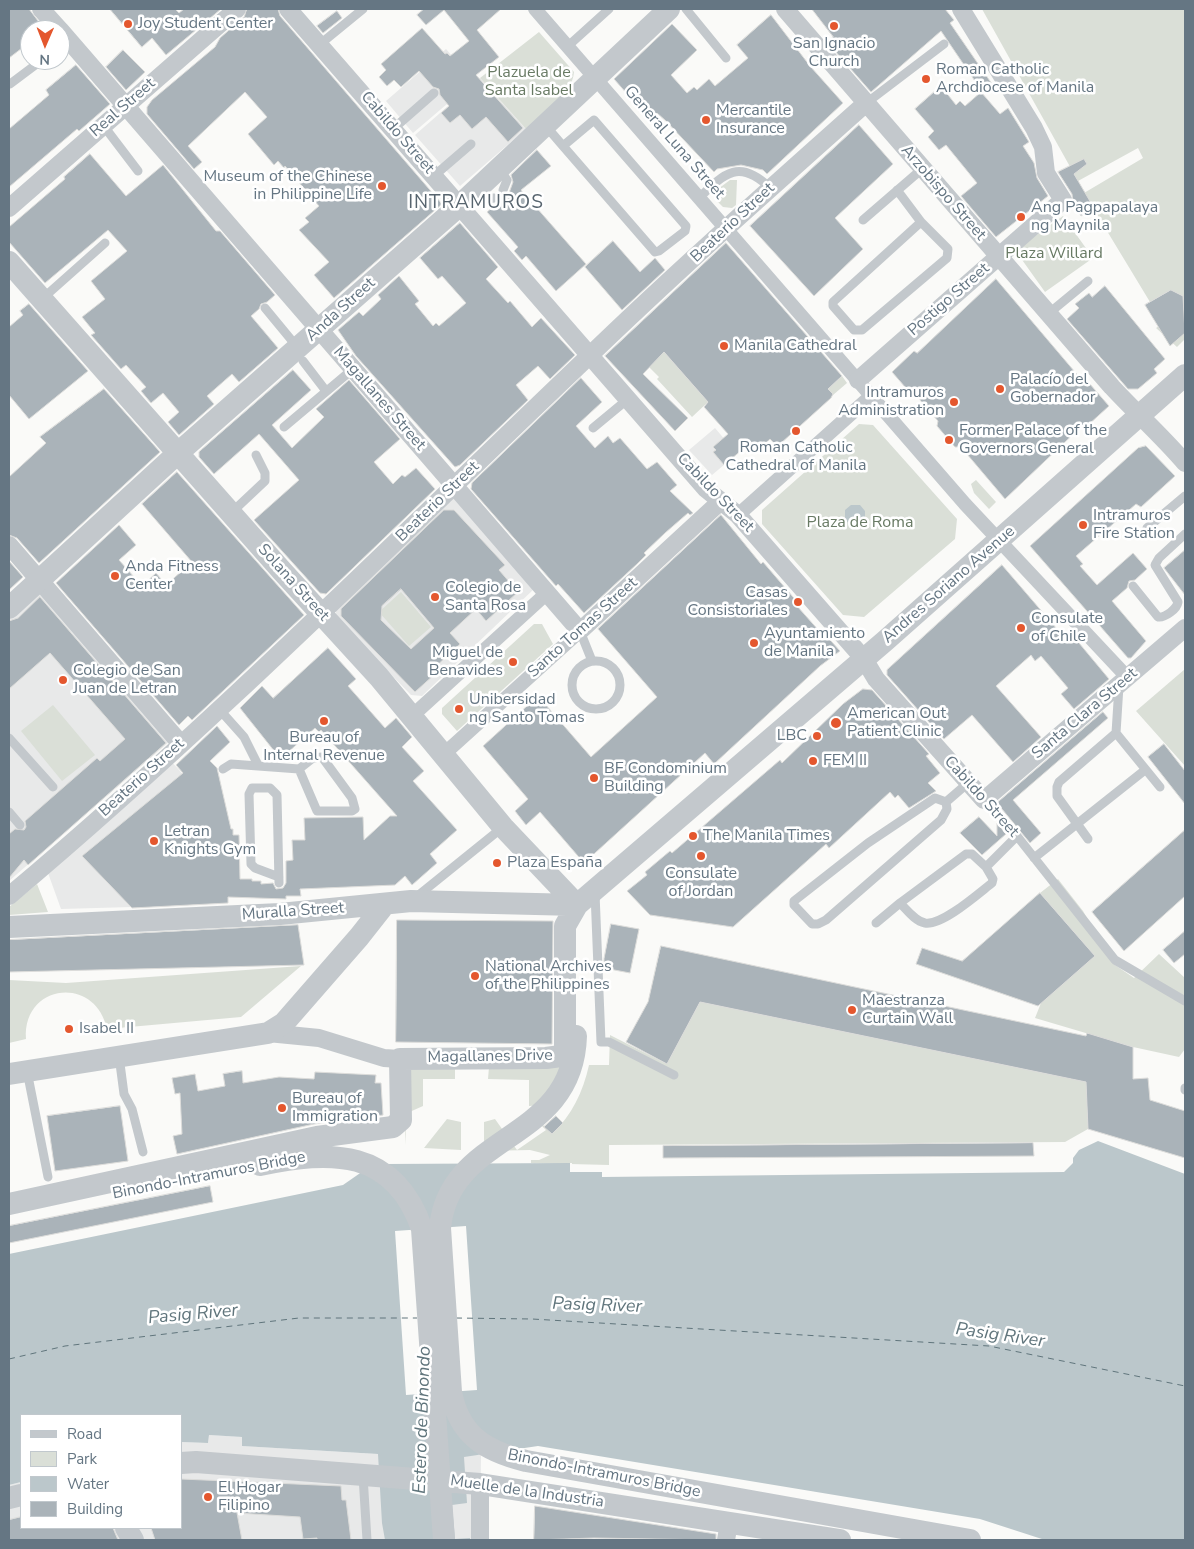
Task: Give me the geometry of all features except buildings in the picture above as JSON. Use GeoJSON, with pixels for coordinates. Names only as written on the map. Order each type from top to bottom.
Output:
{"type":"FeatureCollection","features":[{"type":"Feature","properties":{"kind":"street","name":"Magallanes Street"},"geometry":{"type":"LineString","coordinates":[[41,9],[49,20]]}},
{"type":"Feature","properties":{"kind":"street","name":"Real Street"},"geometry":{"type":"LineString","coordinates":[[9,208],[237,9]]}},
{"type":"Feature","properties":{"kind":"street","name":"Cabildo Street"},"geometry":{"type":"LineString","coordinates":[[288,9],[435,176],[476,198],[590,355],[706,489],[738,515],[864,659],[876,680],[984,800]]}},
{"type":"Feature","properties":{"kind":"street","name":"General Luna Street"},"geometry":{"type":"LineString","coordinates":[[535,9],[871,396],[1124,682]]}},
{"type":"Feature","properties":{"kind":"street","name":"Anda Street"},"geometry":{"type":"LineString","coordinates":[[9,608],[178,453],[301,355],[319,330],[476,198],[499,168],[594,77],[669,9]]}},
{"type":"Feature","properties":{"kind":"street","name":"Arzobispo Street"},"geometry":{"type":"LineString","coordinates":[[785,9],[1048,314],[1140,417],[1156,430],[1185,463]]}},
{"type":"Feature","properties":{"kind":"street","name":"Postigo Street"},"geometry":{"type":"LineString","coordinates":[[858,380],[1063,200],[1046,174],[1044,147],[1034,128],[961,9]]}},
{"type":"Feature","properties":{"kind":"street","name":"Magallanes Street"},"geometry":{"type":"LineString","coordinates":[[70,46],[126,105],[580,631]]}},
{"type":"Feature","properties":{"kind":"street","name":"Beaterio Street"},"geometry":{"type":"LineString","coordinates":[[9,896],[46,857],[181,744],[219,709],[455,486],[590,355],[616,336],[770,188],[865,104]]}},
{"type":"Feature","properties":{"kind":"street","name":"Solana Street"},"geometry":{"type":"LineString","coordinates":[[9,262],[412,716],[503,827],[577,905]]}},
{"type":"Feature","properties":{"kind":"street","name":"Andres Soriano Avenue"},"geometry":{"type":"LineString","coordinates":[[577,905],[864,659],[1184,377]]}},
{"type":"Feature","properties":{"kind":"street"},"geometry":{"type":"LineString","coordinates":[[738,515],[871,396]]}},
{"type":"Feature","properties":{"kind":"street","name":"Santo Tomas Street"},"geometry":{"type":"LineString","coordinates":[[444,754],[721,501]]}},
{"type":"Feature","properties":{"kind":"street"},"geometry":{"type":"LineString","coordinates":[[9,545],[181,744]]}},
{"type":"Feature","properties":{"kind":"street"},"geometry":{"type":"LineString","coordinates":[[412,716],[547,593]]}},
{"type":"Feature","properties":{"kind":"street","name":"Santa Clara Street"},"geometry":{"type":"LineString","coordinates":[[984,800],[1185,628]]}},
{"type":"Feature","properties":{"kind":"street","name":"Muralla Street"},"geometry":{"type":"LineString","coordinates":[[9,926],[411,901],[577,905]]}},
{"type":"Feature","properties":{"kind":"street","name":"Magallanes Drive"},"geometry":{"type":"LineString","coordinates":[[268,1033],[284,1023],[359,937],[384,904]]}},
{"type":"Feature","properties":{"kind":"street","name":"Binondo-Intramuros Bridge"},"geometry":{"type":"LineString","coordinates":[[577,905],[576,1041],[574,1060],[568,1081],[542,1113],[484,1154],[465,1171],[454,1184],[445,1202],[441,1216],[440,1228],[451,1392],[454,1409],[461,1422],[479,1441],[491,1450],[526,1461],[966,1539]]}},
{"type":"Feature","properties":{"kind":"street","name":"Magallanes Drive"},"geometry":{"type":"LineString","coordinates":[[18,1072],[268,1033],[319,1038],[390,1058],[546,1058],[561,1056],[566,1050],[565,926],[577,905]]}},
{"type":"Feature","properties":{"kind":"street"},"geometry":{"type":"LineString","coordinates":[[10,1203],[307,1139],[393,1127],[401,1120],[390,1058]]}},
{"type":"Feature","properties":{"kind":"street","name":"Binondo-Intramuros Bridge"},"geometry":{"type":"LineString","coordinates":[[10,1203],[52,1206],[278,1161],[327,1156],[358,1160],[380,1172],[404,1193],[416,1213],[422,1229],[444,1540]]}},
{"type":"Feature","properties":{"kind":"street","name":"Muelle de la Industria"},"geometry":{"type":"LineString","coordinates":[[182,1463],[196,1462],[471,1483],[727,1532],[840,1540]]}},
{"type":"Feature","properties":{"kind":"street"},"geometry":{"type":"LineString","coordinates":[[471,1483],[480,1540]]}},
{"type":"Feature","properties":{"kind":"street"},"geometry":{"type":"LineString","coordinates":[[127,1529],[133,1540]]}},
{"type":"Feature","properties":{"kind":"lane"},"geometry":{"type":"LineString","coordinates":[[319,45],[363,9]]}},
{"type":"Feature","properties":{"kind":"lane"},"geometry":{"type":"LineString","coordinates":[[568,46],[609,9]]}},
{"type":"Feature","properties":{"kind":"lane"},"geometry":{"type":"LineString","coordinates":[[686,9],[726,58]]}},
{"type":"Feature","properties":{"kind":"lane"},"geometry":{"type":"LineString","coordinates":[[865,104],[944,44]]}},
{"type":"Feature","properties":{"kind":"lane"},"geometry":{"type":"LineString","coordinates":[[10,84],[29,70]]}},
{"type":"Feature","properties":{"kind":"lane"},"geometry":{"type":"LineString","coordinates":[[393,128],[434,93]]}},
{"type":"Feature","properties":{"kind":"lane"},"geometry":{"type":"LineString","coordinates":[[545,125],[563,146],[655,252],[686,231],[686,226],[597,121],[591,122],[563,146]]}},
{"type":"Feature","properties":{"kind":"lane"},"geometry":{"type":"LineString","coordinates":[[103,125],[138,171]]}},
{"type":"Feature","properties":{"kind":"lane"},"geometry":{"type":"LineString","coordinates":[[435,176],[471,144]]}},
{"type":"Feature","properties":{"kind":"lane"},"geometry":{"type":"LineString","coordinates":[[499,168],[507,180],[503,190]]}},
{"type":"Feature","properties":{"kind":"lane"},"geometry":{"type":"LineString","coordinates":[[863,220],[922,169]]}},
{"type":"Feature","properties":{"kind":"lane"},"geometry":{"type":"LineString","coordinates":[[699,198],[718,179],[733,172],[756,175],[770,188]]}},
{"type":"Feature","properties":{"kind":"lane"},"geometry":{"type":"LineString","coordinates":[[897,190],[921,222],[948,248],[947,258],[862,330],[854,330],[833,306],[833,302],[921,222]]}},
{"type":"Feature","properties":{"kind":"lane"},"geometry":{"type":"LineString","coordinates":[[42,299],[105,243]]}},
{"type":"Feature","properties":{"kind":"lane"},"geometry":{"type":"LineString","coordinates":[[1048,314],[1088,281]]}},
{"type":"Feature","properties":{"kind":"lane"},"geometry":{"type":"LineString","coordinates":[[265,308],[326,391]]}},
{"type":"Feature","properties":{"kind":"lane"},"geometry":{"type":"LineString","coordinates":[[284,427],[353,369]]}},
{"type":"Feature","properties":{"kind":"lane"},"geometry":{"type":"LineString","coordinates":[[593,428],[628,399]]}},
{"type":"Feature","properties":{"kind":"lane"},"geometry":{"type":"LineString","coordinates":[[231,513],[265,481],[265,473],[256,455]]}},
{"type":"Feature","properties":{"kind":"lane"},"geometry":{"type":"LineString","coordinates":[[1147,528],[1185,496]]}},
{"type":"Feature","properties":{"kind":"lane"},"geometry":{"type":"LineString","coordinates":[[1133,586],[1158,617],[1164,617],[1177,606],[1178,602],[1155,565],[1159,558],[1185,534]]}},
{"type":"Feature","properties":{"kind":"lane"},"geometry":{"type":"LineString","coordinates":[[580,631],[592,660]]}},
{"type":"Feature","properties":{"kind":"lane"},"geometry":{"type":"LineString","coordinates":[[592,660],[607,662],[613,667],[620,680],[618,695],[614,702],[600,709],[592,709],[579,702],[572,689],[571,681],[578,668],[592,660]]}},
{"type":"Feature","properties":{"kind":"lane"},"geometry":{"type":"LineString","coordinates":[[1088,839],[1057,796],[1056,787],[1059,782],[1116,733],[1124,682]]}},
{"type":"Feature","properties":{"kind":"lane"},"geometry":{"type":"LineString","coordinates":[[219,709],[244,737],[258,764]]}},
{"type":"Feature","properties":{"kind":"lane"},"geometry":{"type":"LineString","coordinates":[[1116,733],[1160,787]]}},
{"type":"Feature","properties":{"kind":"lane"},"geometry":{"type":"LineString","coordinates":[[9,738],[53,787]]}},
{"type":"Feature","properties":{"kind":"lane"},"geometry":{"type":"LineString","coordinates":[[223,769],[230,764],[258,764],[299,769],[313,758],[322,757],[352,798],[355,805],[354,809],[352,811],[317,811],[299,769]]}},
{"type":"Feature","properties":{"kind":"lane"},"geometry":{"type":"LineString","coordinates":[[1034,858],[1146,770]]}},
{"type":"Feature","properties":{"kind":"lane"},"geometry":{"type":"LineString","coordinates":[[946,802],[968,783]]}},
{"type":"Feature","properties":{"kind":"lane"},"geometry":{"type":"LineString","coordinates":[[252,788],[270,788],[276,795],[279,880],[251,864],[249,794],[252,788]]}},
{"type":"Feature","properties":{"kind":"lane"},"geometry":{"type":"LineString","coordinates":[[940,798],[946,802],[947,809],[941,820],[826,920],[818,924],[812,924],[794,905],[794,901],[868,843],[929,801],[940,798]]}},
{"type":"Feature","properties":{"kind":"lane","name":"Cabildo Street"},"geometry":{"type":"LineString","coordinates":[[984,800],[1017,836],[1115,960],[1185,1001]]}},
{"type":"Feature","properties":{"kind":"lane"},"geometry":{"type":"LineString","coordinates":[[9,812],[20,825]]}},
{"type":"Feature","properties":{"kind":"lane"},"geometry":{"type":"LineString","coordinates":[[411,901],[503,827]]}},
{"type":"Feature","properties":{"kind":"lane"},"geometry":{"type":"LineString","coordinates":[[986,867],[1017,836]]}},
{"type":"Feature","properties":{"kind":"lane"},"geometry":{"type":"LineString","coordinates":[[876,922],[900,903],[966,854],[972,854],[986,867],[993,879],[992,883],[939,920],[925,923],[900,903]]}},
{"type":"Feature","properties":{"kind":"lane"},"geometry":{"type":"LineString","coordinates":[[596,890],[594,912],[601,1042],[609,1042],[674,1074]]}},
{"type":"Feature","properties":{"kind":"lane"},"geometry":{"type":"LineString","coordinates":[[120,1056],[124,1094],[132,1109],[143,1152]]}},
{"type":"Feature","properties":{"kind":"lane"},"geometry":{"type":"LineString","coordinates":[[18,1072],[48,1176]]}},
{"type":"Feature","properties":{"kind":"lane"},"geometry":{"type":"LineString","coordinates":[[367,1540],[371,1475]]}},
{"type":"Feature","properties":{"kind":"shaded area"},"geometry":{"type":"Polygon","coordinates":[[[446,49],[474,81],[413,133],[386,101],[446,49]]]}},
{"type":"Feature","properties":{"kind":"shaded area"},"geometry":{"type":"Polygon","coordinates":[[[480,78],[526,129],[460,186],[415,135],[480,78]]]}},
{"type":"Feature","properties":{"kind":"shaded area"},"geometry":{"type":"Polygon","coordinates":[[[715,428],[737,454],[712,475],[689,450],[715,428]]]}},
{"type":"Feature","properties":{"kind":"shaded area","name":"Colegio de Santa Rosa"},"geometry":{"type":"Polygon","coordinates":[[[454,497],[535,588],[422,696],[411,695],[336,618],[336,606],[454,497]]]}},
{"type":"Feature","properties":{"kind":"shaded area","name":"Colegio de San Juan de Letran"},"geometry":{"type":"Polygon","coordinates":[[[39,591],[170,741],[9,881],[9,619],[39,591]]]}},
{"type":"Feature","properties":{"kind":"shaded area"},"geometry":{"type":"Polygon","coordinates":[[[171,761],[205,799],[132,907],[61,909],[48,873],[171,761]]]}},
{"type":"Feature","properties":{"kind":"shaded area"},"geometry":{"type":"Polygon","coordinates":[[[209,1435],[243,1437],[243,1446],[378,1454],[481,1455],[480,1540],[9,1540],[9,1485],[20,1482],[20,1529],[182,1529],[182,1442],[208,1443],[209,1435]]]}},
{"type":"Feature","properties":{"kind":"green space"},"geometry":{"type":"Polygon","coordinates":[[[982,9],[1185,9],[1185,339],[1177,347],[1156,328],[1184,310],[1183,296],[1171,290],[1150,302],[1084,193],[1143,158],[1138,148],[1078,181],[982,9]]]}},
{"type":"Feature","properties":{"kind":"green space","name":"Plazuela de Santa Isabel"},"geometry":{"type":"Polygon","coordinates":[[[539,32],[574,72],[568,89],[556,104],[526,129],[480,78],[539,32]]]}},
{"type":"Feature","properties":{"kind":"green space"},"geometry":{"type":"Polygon","coordinates":[[[730,180],[737,180],[736,205],[732,208],[723,207],[716,200],[718,189],[730,180]]]}},
{"type":"Feature","properties":{"kind":"green space","name":"Plaza Willard"},"geometry":{"type":"Polygon","coordinates":[[[1063,216],[1093,258],[1045,292],[1015,250],[1063,216]]]}},
{"type":"Feature","properties":{"kind":"green space"},"geometry":{"type":"Polygon","coordinates":[[[664,352],[708,402],[692,417],[657,379],[659,377],[649,367],[664,352]]]}},
{"type":"Feature","properties":{"kind":"green space"},"geometry":{"type":"Polygon","coordinates":[[[842,376],[847,383],[833,395],[828,389],[842,376]]]}},
{"type":"Feature","properties":{"kind":"green space","name":"Plaza de Roma"},"geometry":{"type":"Polygon","coordinates":[[[859,424],[873,425],[957,519],[955,539],[864,617],[843,615],[762,524],[762,510],[859,424]]]}},
{"type":"Feature","properties":{"kind":"green space"},"geometry":{"type":"Polygon","coordinates":[[[976,480],[996,502],[989,509],[974,493],[971,484],[976,480]]]}},
{"type":"Feature","properties":{"kind":"green space"},"geometry":{"type":"Polygon","coordinates":[[[401,592],[431,627],[409,646],[379,612],[401,592]]]}},
{"type":"Feature","properties":{"kind":"green space"},"geometry":{"type":"Polygon","coordinates":[[[534,624],[542,624],[553,644],[457,731],[442,714],[442,708],[534,624]]]}},
{"type":"Feature","properties":{"kind":"green space"},"geometry":{"type":"Polygon","coordinates":[[[1185,669],[1185,766],[1136,711],[1185,669]]]}},
{"type":"Feature","properties":{"kind":"green space"},"geometry":{"type":"Polygon","coordinates":[[[53,705],[95,755],[62,781],[21,731],[53,705]]]}},
{"type":"Feature","properties":{"kind":"green space"},"geometry":{"type":"Polygon","coordinates":[[[1058,879],[1083,911],[1115,965],[1134,978],[1159,954],[1185,978],[1185,1049],[1179,1057],[1133,1047],[1035,1018],[1041,1003],[1095,956],[1040,893],[1058,879]]]}},
{"type":"Feature","properties":{"kind":"green space"},"geometry":{"type":"Polygon","coordinates":[[[37,884],[48,912],[9,915],[9,907],[37,884]]]}},
{"type":"Feature","properties":{"kind":"green space"},"geometry":{"type":"Polygon","coordinates":[[[301,966],[241,1017],[107,1029],[100,1011],[89,1000],[75,993],[61,993],[47,997],[35,1006],[28,1021],[26,1039],[9,1043],[9,980],[66,983],[301,966]]]}},
{"type":"Feature","properties":{"kind":"green space"},"geometry":{"type":"Polygon","coordinates":[[[700,1002],[1086,1082],[1088,1129],[1065,1142],[609,1145],[609,1165],[531,1163],[531,1160],[539,1160],[550,1155],[530,1150],[484,1151],[484,1122],[495,1119],[517,1150],[546,1130],[533,1117],[544,1105],[534,1116],[552,1134],[576,1102],[584,1084],[589,1065],[609,1065],[610,1035],[667,1064],[700,1002]]]}},
{"type":"Feature","properties":{"kind":"green space"},"geometry":{"type":"Polygon","coordinates":[[[405,1067],[455,1067],[455,1079],[423,1079],[423,1106],[405,1114],[405,1067]]]}},
{"type":"Feature","properties":{"kind":"green space"},"geometry":{"type":"Polygon","coordinates":[[[489,1067],[563,1067],[558,1081],[544,1105],[529,1106],[529,1080],[488,1079],[489,1067]]]}},
{"type":"Feature","properties":{"kind":"green space"},"geometry":{"type":"Polygon","coordinates":[[[447,1119],[461,1122],[461,1150],[424,1148],[447,1119]]]}},
{"type":"Feature","properties":{"kind":"water"},"geometry":{"type":"Polygon","coordinates":[[[851,505],[860,505],[865,511],[865,520],[859,525],[850,525],[845,519],[845,510],[851,505]]]}},
{"type":"Feature","properties":{"kind":"water"},"geometry":{"type":"Polygon","coordinates":[[[1098,1141],[1185,1174],[1185,1540],[1045,1540],[980,1519],[538,1446],[464,1457],[467,1503],[452,1505],[455,1539],[470,1538],[470,1540],[385,1540],[382,1523],[378,1454],[242,1446],[242,1437],[209,1435],[208,1443],[182,1442],[182,1414],[20,1414],[20,1482],[9,1485],[9,1254],[343,1185],[366,1169],[384,1164],[570,1163],[570,1172],[602,1172],[602,1177],[1064,1172],[1073,1163],[1073,1158],[1079,1150],[1098,1141]]]}},
{"type":"Feature","properties":{"kind":"pier"},"geometry":{"type":"Polygon","coordinates":[[[570,1163],[572,1163],[572,1170],[602,1170],[602,1172],[570,1172],[570,1163]]]}},
{"type":"Feature","properties":{"kind":"pier"},"geometry":{"type":"Polygon","coordinates":[[[466,1226],[477,1390],[406,1395],[395,1231],[466,1226]]]}},
{"type":"Feature","properties":{"kind":"ferry route"},"geometry":{"type":"LineString","coordinates":[[9,1359],[65,1346],[299,1318],[417,1318]]}},
{"type":"Feature","properties":{"kind":"ferry route"},"geometry":{"type":"LineString","coordinates":[[456,1318],[532,1319],[989,1346],[1185,1386]]}},
{"type":"Feature","properties":{"kind":"place","name":"Joy Student Center"},"geometry":{"type":"Point","coordinates":[128,24]}},
{"type":"Feature","properties":{"kind":"place","name":"San Ignacio Church"},"geometry":{"type":"Point","coordinates":[834,26]}},
{"type":"Feature","properties":{"kind":"place","name":"Roman Catholic Archdiocese of Manila"},"geometry":{"type":"Point","coordinates":[926,79]}},
{"type":"Feature","properties":{"kind":"place","name":"Mercantile Insurance"},"geometry":{"type":"Point","coordinates":[706,120]}},
{"type":"Feature","properties":{"kind":"place","name":"Museum of the Chinese in Philippine Life"},"geometry":{"type":"Point","coordinates":[382,186]}},
{"type":"Feature","properties":{"kind":"place","name":"Ang Pagpapalaya ng Maynila"},"geometry":{"type":"Point","coordinates":[1021,217]}},
{"type":"Feature","properties":{"kind":"place","name":"Manila Cathedral"},"geometry":{"type":"Point","coordinates":[724,346]}},
{"type":"Feature","properties":{"kind":"place","name":"Palacío del Gobernador"},"geometry":{"type":"Point","coordinates":[1000,389]}},
{"type":"Feature","properties":{"kind":"place","name":"Intramuros Administration"},"geometry":{"type":"Point","coordinates":[954,402]}},
{"type":"Feature","properties":{"kind":"place","name":"Roman Catholic Cathedral of Manila"},"geometry":{"type":"Point","coordinates":[796,431]}},
{"type":"Feature","properties":{"kind":"place","name":"Former Palace of the Governors General"},"geometry":{"type":"Point","coordinates":[949,440]}},
{"type":"Feature","properties":{"kind":"place","name":"Intramuros Fire Station"},"geometry":{"type":"Point","coordinates":[1083,525]}},
{"type":"Feature","properties":{"kind":"place","name":"Anda Fitness Center"},"geometry":{"type":"Point","coordinates":[115,576]}},
{"type":"Feature","properties":{"kind":"place","name":"Colegio de Santa Rosa"},"geometry":{"type":"Point","coordinates":[435,597]}},
{"type":"Feature","properties":{"kind":"place","name":"Casas Consistoriales"},"geometry":{"type":"Point","coordinates":[798,602]}},
{"type":"Feature","properties":{"kind":"place","name":"Consulate of Chile"},"geometry":{"type":"Point","coordinates":[1021,628]}},
{"type":"Feature","properties":{"kind":"place","name":"Ayuntamiento de Manila"},"geometry":{"type":"Point","coordinates":[754,643]}},
{"type":"Feature","properties":{"kind":"place","name":"Miguel de Benavides"},"geometry":{"type":"Point","coordinates":[513,662]}},
{"type":"Feature","properties":{"kind":"place","name":"Colegio de San Juan de Letran"},"geometry":{"type":"Point","coordinates":[63,680]}},
{"type":"Feature","properties":{"kind":"place","name":"Unibersidad ng Santo Tomas"},"geometry":{"type":"Point","coordinates":[459,709]}},
{"type":"Feature","properties":{"kind":"place","name":"Bureau of Internal Revenue"},"geometry":{"type":"Point","coordinates":[324,721]}},
{"type":"Feature","properties":{"kind":"place","name":"American Out Patient Clinic"},"geometry":{"type":"Point","coordinates":[836,723]}},
{"type":"Feature","properties":{"kind":"place","name":"LBC"},"geometry":{"type":"Point","coordinates":[817,736]}},
{"type":"Feature","properties":{"kind":"place","name":"FEM II"},"geometry":{"type":"Point","coordinates":[813,761]}},
{"type":"Feature","properties":{"kind":"place","name":"BF Condominium Building"},"geometry":{"type":"Point","coordinates":[594,778]}},
{"type":"Feature","properties":{"kind":"place","name":"The Manila Times"},"geometry":{"type":"Point","coordinates":[693,836]}},
{"type":"Feature","properties":{"kind":"place","name":"Letran Knights Gym"},"geometry":{"type":"Point","coordinates":[154,841]}},
{"type":"Feature","properties":{"kind":"place","name":"Consulate of Jordan"},"geometry":{"type":"Point","coordinates":[701,856]}},
{"type":"Feature","properties":{"kind":"place","name":"Plaza España"},"geometry":{"type":"Point","coordinates":[497,863]}},
{"type":"Feature","properties":{"kind":"place","name":"National Archives of the Philippines"},"geometry":{"type":"Point","coordinates":[475,976]}},
{"type":"Feature","properties":{"kind":"place","name":"Maestranza Curtain Wall"},"geometry":{"type":"Point","coordinates":[852,1010]}},
{"type":"Feature","properties":{"kind":"place","name":"Isabel II"},"geometry":{"type":"Point","coordinates":[69,1029]}},
{"type":"Feature","properties":{"kind":"place","name":"Bureau of Immigration"},"geometry":{"type":"Point","coordinates":[282,1108]}},
{"type":"Feature","properties":{"kind":"place","name":"El Hogar Filipino"},"geometry":{"type":"Point","coordinates":[208,1497]}},
{"type":"Feature","properties":{"kind":"district","name":"INTRAMUROS"},"geometry":{"type":"Point","coordinates":[476,203]}},
{"type":"Feature","properties":{"kind":"water label","name":"Pasig River"},"geometry":{"type":"Point","coordinates":[597,1306]}},
{"type":"Feature","properties":{"kind":"water label","name":"Pasig River"},"geometry":{"type":"Point","coordinates":[193,1315]}},
{"type":"Feature","properties":{"kind":"water label","name":"Pasig River"},"geometry":{"type":"Point","coordinates":[1000,1336]}},
{"type":"Feature","properties":{"kind":"water label","name":"Estero de Binondo"},"geometry":{"type":"Point","coordinates":[423,1420]}}]}
